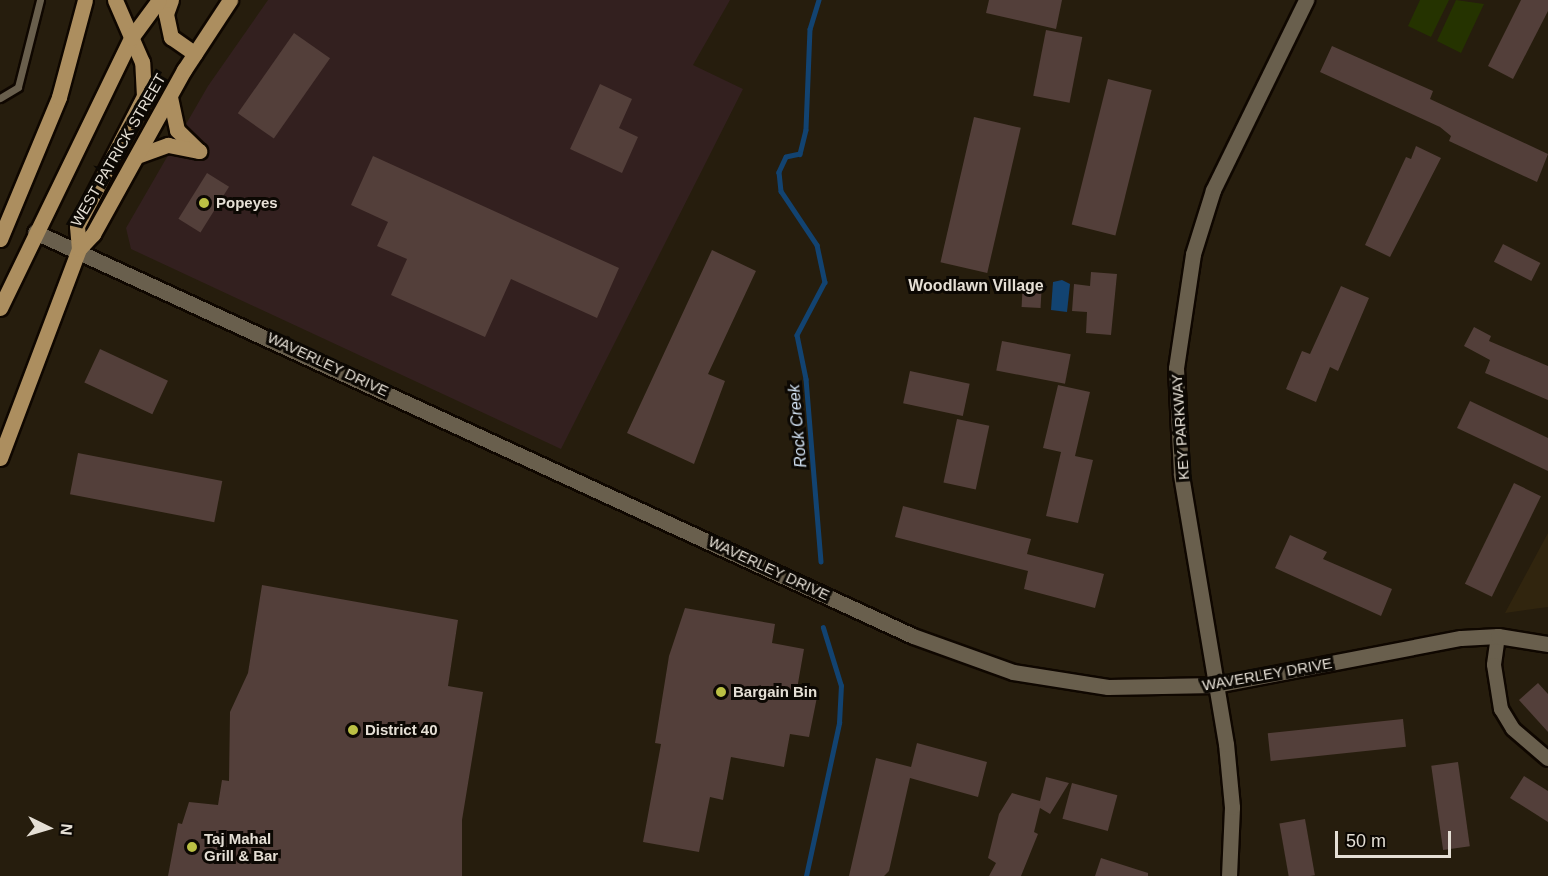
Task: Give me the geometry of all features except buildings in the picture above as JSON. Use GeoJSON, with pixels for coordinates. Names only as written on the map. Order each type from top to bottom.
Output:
{"type":"FeatureCollection","features":[{"type":"Feature","properties":{"kind":"main road"},"geometry":{"type":"LineString","coordinates":[[0,239],[56,106],[86,0]]}},
{"type":"Feature","properties":{"kind":"main road"},"geometry":{"type":"LineString","coordinates":[[79,249],[77,226],[144,96],[142,62],[116,0]]}},
{"type":"Feature","properties":{"kind":"main road","name":"WEST PATRICK STREET"},"geometry":{"type":"LineString","coordinates":[[0,308],[131,38],[159,0]]}},
{"type":"Feature","properties":{"kind":"main road"},"geometry":{"type":"LineString","coordinates":[[171,0],[166,14],[171,37],[195,54]]}},
{"type":"Feature","properties":{"kind":"main road","name":"WEST PATRICK STREET"},"geometry":{"type":"LineString","coordinates":[[0,458],[79,249],[137,156],[195,54],[230,0]]}},
{"type":"Feature","properties":{"kind":"main road"},"geometry":{"type":"LineString","coordinates":[[137,156],[168,145],[199,152],[177,130],[170,97]]}},
{"type":"Feature","properties":{"kind":"street","name":"KEY PARKWAY"},"geometry":{"type":"LineString","coordinates":[[1229,876],[1232,807],[1216,685],[1180,465],[1176,368],[1180,320],[1213,190],[1306,0]]}},
{"type":"Feature","properties":{"kind":"street","name":"WAVERLEY DRIVE"},"geometry":{"type":"LineString","coordinates":[[35,232],[79,249],[964,657],[1013,672],[1108,687],[1216,685],[1497,636],[1548,644]]}},
{"type":"Feature","properties":{"kind":"street"},"geometry":{"type":"LineString","coordinates":[[1497,636],[1494,665],[1501,710],[1513,729],[1548,759]]}},
{"type":"Feature","properties":{"kind":"lane"},"geometry":{"type":"LineString","coordinates":[[0,98],[18,87],[40,0]]}},
{"type":"Feature","properties":{"kind":"shaded area"},"geometry":{"type":"Polygon","coordinates":[[[268,0],[730,0],[693,65],[743,89],[561,449],[131,249],[126,228],[208,86],[268,0]]]}},
{"type":"Feature","properties":{"kind":"shaded area"},"geometry":{"type":"Polygon","coordinates":[[[1548,533],[1548,607],[1505,613],[1548,533]]]}},
{"type":"Feature","properties":{"kind":"green space"},"geometry":{"type":"Polygon","coordinates":[[[1420,0],[1449,0],[1431,37],[1408,26],[1420,0]]]}},
{"type":"Feature","properties":{"kind":"green space"},"geometry":{"type":"Polygon","coordinates":[[[1456,0],[1484,4],[1461,53],[1437,41],[1456,0]]]}},
{"type":"Feature","properties":{"kind":"water"},"geometry":{"type":"Polygon","coordinates":[[[1062,280],[1070,284],[1067,312],[1051,310],[1053,282],[1062,280]]]}},
{"type":"Feature","properties":{"kind":"waterway","name":"Rock Creek"},"geometry":{"type":"LineString","coordinates":[[819,0],[810,29],[806,130],[800,154],[786,157],[779,172],[781,191],[817,245],[825,282],[797,335],[806,379],[821,561]]}},
{"type":"Feature","properties":{"kind":"waterway","name":"Rock Creek"},"geometry":{"type":"LineString","coordinates":[[806,876],[839,723],[841,686],[823,628]]}},
{"type":"Feature","properties":{"kind":"place","name":"Popeyes"},"geometry":{"type":"Point","coordinates":[204,203]}},
{"type":"Feature","properties":{"kind":"place","name":"Bargain Bin"},"geometry":{"type":"Point","coordinates":[721,692]}},
{"type":"Feature","properties":{"kind":"place","name":"District 40"},"geometry":{"type":"Point","coordinates":[353,730]}},
{"type":"Feature","properties":{"kind":"place","name":"Taj Mahal Grill & Bar"},"geometry":{"type":"Point","coordinates":[192,847]}},
{"type":"Feature","properties":{"kind":"district","name":"Woodlawn Village"},"geometry":{"type":"Point","coordinates":[976,286]}}]}
